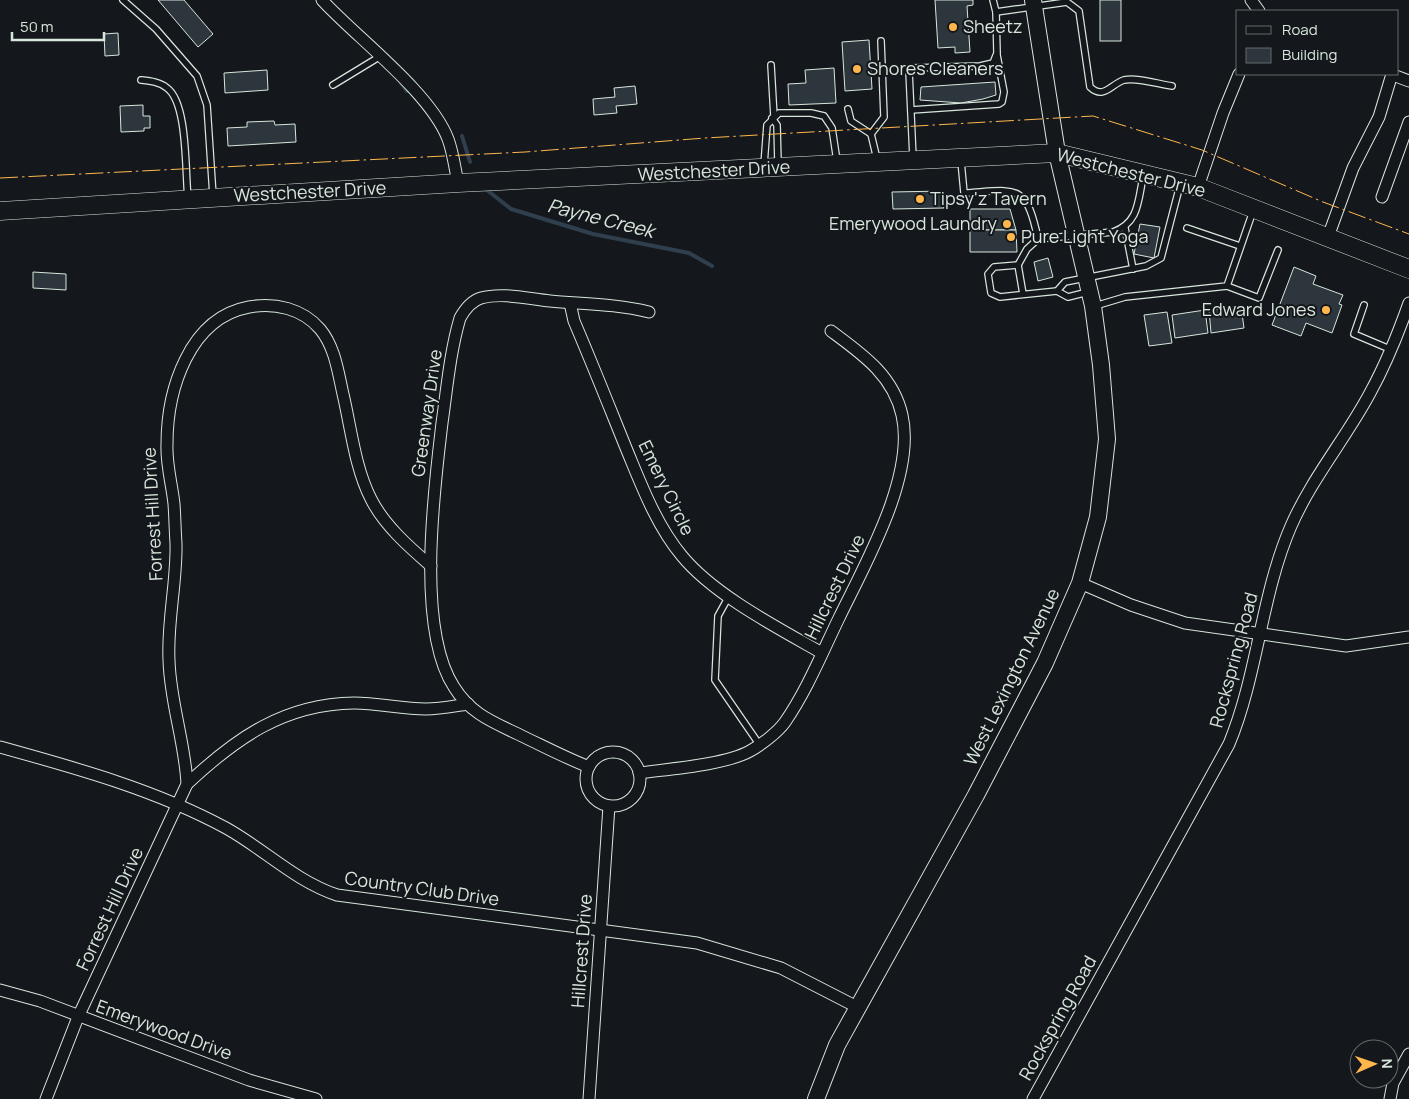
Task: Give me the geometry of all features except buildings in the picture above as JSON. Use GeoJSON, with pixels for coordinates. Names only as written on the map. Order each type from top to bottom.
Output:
{"type":"FeatureCollection","features":[{"type":"Feature","properties":{"kind":"main road","name":"Westchester Drive"},"geometry":{"type":"LineString","coordinates":[[0,211],[458,184],[1057,153],[1144,172],[1198,187],[1409,269]]}},
{"type":"Feature","properties":{"kind":"street"},"geometry":{"type":"LineString","coordinates":[[322,0],[408,84],[431,111],[448,138],[458,184]]}},
{"type":"Feature","properties":{"kind":"street","name":"West Lexington Avenue"},"geometry":{"type":"LineString","coordinates":[[816,1099],[838,1044],[857,1007],[981,786],[1045,663],[1080,584],[1098,517],[1107,439],[1101,366],[1090,291],[1057,153],[1034,4]]}},
{"type":"Feature","properties":{"kind":"street"},"geometry":{"type":"LineString","coordinates":[[1198,187],[1223,113],[1239,75]]}},
{"type":"Feature","properties":{"kind":"street"},"geometry":{"type":"LineString","coordinates":[[1328,237],[1353,168],[1379,117],[1392,75]]}},
{"type":"Feature","properties":{"kind":"street"},"geometry":{"type":"LineString","coordinates":[[1394,75],[1409,81]]}},
{"type":"Feature","properties":{"kind":"street"},"geometry":{"type":"LineString","coordinates":[[1382,197],[1409,122]]}},
{"type":"Feature","properties":{"kind":"street","name":"Greenway Drive"},"geometry":{"type":"LineString","coordinates":[[589,766],[492,723],[468,704],[454,688],[444,669],[434,615],[431,566],[435,480],[446,390],[460,318],[465,308],[473,302],[490,296],[624,306],[649,312]]}},
{"type":"Feature","properties":{"kind":"street","name":"Emery Circle"},"geometry":{"type":"LineString","coordinates":[[570,303],[574,321],[614,418],[663,529],[682,557],[729,595],[772,624],[822,653]]}},
{"type":"Feature","properties":{"kind":"street","name":"Rockspring Road"},"geometry":{"type":"LineString","coordinates":[[1033,1099],[1230,744],[1242,713],[1272,586],[1290,528],[1303,500],[1370,394],[1392,350],[1409,303]]}},
{"type":"Feature","properties":{"kind":"street","name":"Forrest Hill Drive"},"geometry":{"type":"LineString","coordinates":[[46,1099],[78,1017],[187,784],[186,765],[169,662],[176,565],[174,504],[166,444],[169,412],[179,374],[188,353],[205,330],[230,313],[262,305],[281,307],[311,319],[327,339],[334,358],[361,471],[370,498],[386,522],[431,566]]}},
{"type":"Feature","properties":{"kind":"street","name":"Hillcrest Drive"},"geometry":{"type":"LineString","coordinates":[[639,773],[708,764],[749,752],[783,724],[804,691],[886,521],[900,468],[904,438],[902,415],[891,387],[877,367],[830,331]]}},
{"type":"Feature","properties":{"kind":"street"},"geometry":{"type":"LineString","coordinates":[[1080,584],[1131,605],[1185,623],[1346,646],[1409,637]]}},
{"type":"Feature","properties":{"kind":"street"},"geometry":{"type":"LineString","coordinates":[[187,784],[242,738],[264,724],[303,710],[355,703],[427,709],[468,704]]}},
{"type":"Feature","properties":{"kind":"street","name":"Country Club Drive"},"geometry":{"type":"LineString","coordinates":[[0,746],[178,805],[226,828],[318,889],[336,895],[697,943],[730,951],[781,968],[857,1007]]}},
{"type":"Feature","properties":{"kind":"street"},"geometry":{"type":"LineString","coordinates":[[612,752],[629,758],[639,773],[637,791],[626,803],[609,806],[601,803],[589,791],[586,783],[589,766],[594,759],[612,752]]}},
{"type":"Feature","properties":{"kind":"street","name":"Hillcrest Drive"},"geometry":{"type":"LineString","coordinates":[[589,1099],[609,806]]}},
{"type":"Feature","properties":{"kind":"street","name":"Emerywood Drive"},"geometry":{"type":"LineString","coordinates":[[0,990],[40,1001],[78,1017],[249,1080],[316,1099]]}},
{"type":"Feature","properties":{"kind":"street"},"geometry":{"type":"LineString","coordinates":[[1390,1099],[1393,1083],[1409,1054]]}},
{"type":"Feature","properties":{"kind":"lane"},"geometry":{"type":"LineString","coordinates":[[123,0],[156,29],[197,76],[207,104],[213,198]]}},
{"type":"Feature","properties":{"kind":"lane"},"geometry":{"type":"LineString","coordinates":[[911,110],[998,104],[1002,102],[1004,92],[997,53],[996,12],[993,0]]}},
{"type":"Feature","properties":{"kind":"lane"},"geometry":{"type":"LineString","coordinates":[[996,12],[1034,4],[1067,2],[1079,11],[1090,87],[1093,90],[1106,92],[1119,82],[1128,79],[1172,86]]}},
{"type":"Feature","properties":{"kind":"lane"},"geometry":{"type":"LineString","coordinates":[[871,134],[884,118],[881,41]]}},
{"type":"Feature","properties":{"kind":"lane"},"geometry":{"type":"LineString","coordinates":[[913,161],[909,71],[912,68],[980,66],[993,63],[997,53]]}},
{"type":"Feature","properties":{"kind":"lane"},"geometry":{"type":"LineString","coordinates":[[333,85],[379,56]]}},
{"type":"Feature","properties":{"kind":"lane"},"geometry":{"type":"LineString","coordinates":[[771,65],[773,117],[777,125],[771,168]]}},
{"type":"Feature","properties":{"kind":"lane"},"geometry":{"type":"LineString","coordinates":[[141,80],[157,82],[168,88],[175,97],[180,114],[189,200]]}},
{"type":"Feature","properties":{"kind":"lane"},"geometry":{"type":"LineString","coordinates":[[848,109],[851,121],[871,134],[878,163]]}},
{"type":"Feature","properties":{"kind":"lane"},"geometry":{"type":"LineString","coordinates":[[771,168],[767,125],[779,113],[811,113],[824,116],[832,128],[837,165]]}},
{"type":"Feature","properties":{"kind":"lane"},"geometry":{"type":"LineString","coordinates":[[961,158],[964,193],[1004,191],[1015,193],[1027,200],[1038,239]]}},
{"type":"Feature","properties":{"kind":"lane"},"geometry":{"type":"LineString","coordinates":[[1023,294],[1018,264],[1027,249],[1038,239],[1113,232],[1125,228],[1132,221],[1144,172]]}},
{"type":"Feature","properties":{"kind":"lane"},"geometry":{"type":"LineString","coordinates":[[1018,264],[994,267],[988,274],[991,293],[1000,297],[1057,291],[1068,296],[1090,291],[1133,269],[1155,263],[1161,258],[1180,183]]}},
{"type":"Feature","properties":{"kind":"lane"},"geometry":{"type":"LineString","coordinates":[[1226,286],[1254,209]]}},
{"type":"Feature","properties":{"kind":"lane"},"geometry":{"type":"LineString","coordinates":[[1125,228],[1133,269]]}},
{"type":"Feature","properties":{"kind":"lane"},"geometry":{"type":"LineString","coordinates":[[1186,228],[1240,246]]}},
{"type":"Feature","properties":{"kind":"lane"},"geometry":{"type":"LineString","coordinates":[[1057,291],[1065,282],[1090,291],[1125,297],[1226,286],[1259,298],[1278,250]]}},
{"type":"Feature","properties":{"kind":"lane"},"geometry":{"type":"LineString","coordinates":[[1364,305],[1354,334],[1392,350]]}},
{"type":"Feature","properties":{"kind":"lane"},"geometry":{"type":"LineString","coordinates":[[729,595],[718,616],[715,680],[759,744]]}},
{"type":"Feature","properties":{"kind":"waterway","name":"Payne Creek"},"geometry":{"type":"LineString","coordinates":[[401,83],[407,91]]}},
{"type":"Feature","properties":{"kind":"waterway","name":"Payne Creek"},"geometry":{"type":"LineString","coordinates":[[462,136],[470,162]]}},
{"type":"Feature","properties":{"kind":"waterway","name":"Payne Creek"},"geometry":{"type":"LineString","coordinates":[[487,190],[511,209],[593,234],[689,253],[712,266]]}},
{"type":"Feature","properties":{"kind":"power"},"geometry":{"type":"LineString","coordinates":[[0,178],[525,152],[705,138],[1093,116],[1202,150],[1323,202],[1409,234]]}},
{"type":"Feature","properties":{"kind":"place","name":"Sheetz"},"geometry":{"type":"Point","coordinates":[953,27]}},
{"type":"Feature","properties":{"kind":"place","name":"Shores Cleaners"},"geometry":{"type":"Point","coordinates":[857,69]}},
{"type":"Feature","properties":{"kind":"place","name":"Tipsy'z Tavern"},"geometry":{"type":"Point","coordinates":[920,199]}},
{"type":"Feature","properties":{"kind":"place","name":"Emerywood Laundry"},"geometry":{"type":"Point","coordinates":[1007,224]}},
{"type":"Feature","properties":{"kind":"place","name":"Pure Light Yoga"},"geometry":{"type":"Point","coordinates":[1011,237]}},
{"type":"Feature","properties":{"kind":"place","name":"Edward Jones"},"geometry":{"type":"Point","coordinates":[1326,310]}}]}
